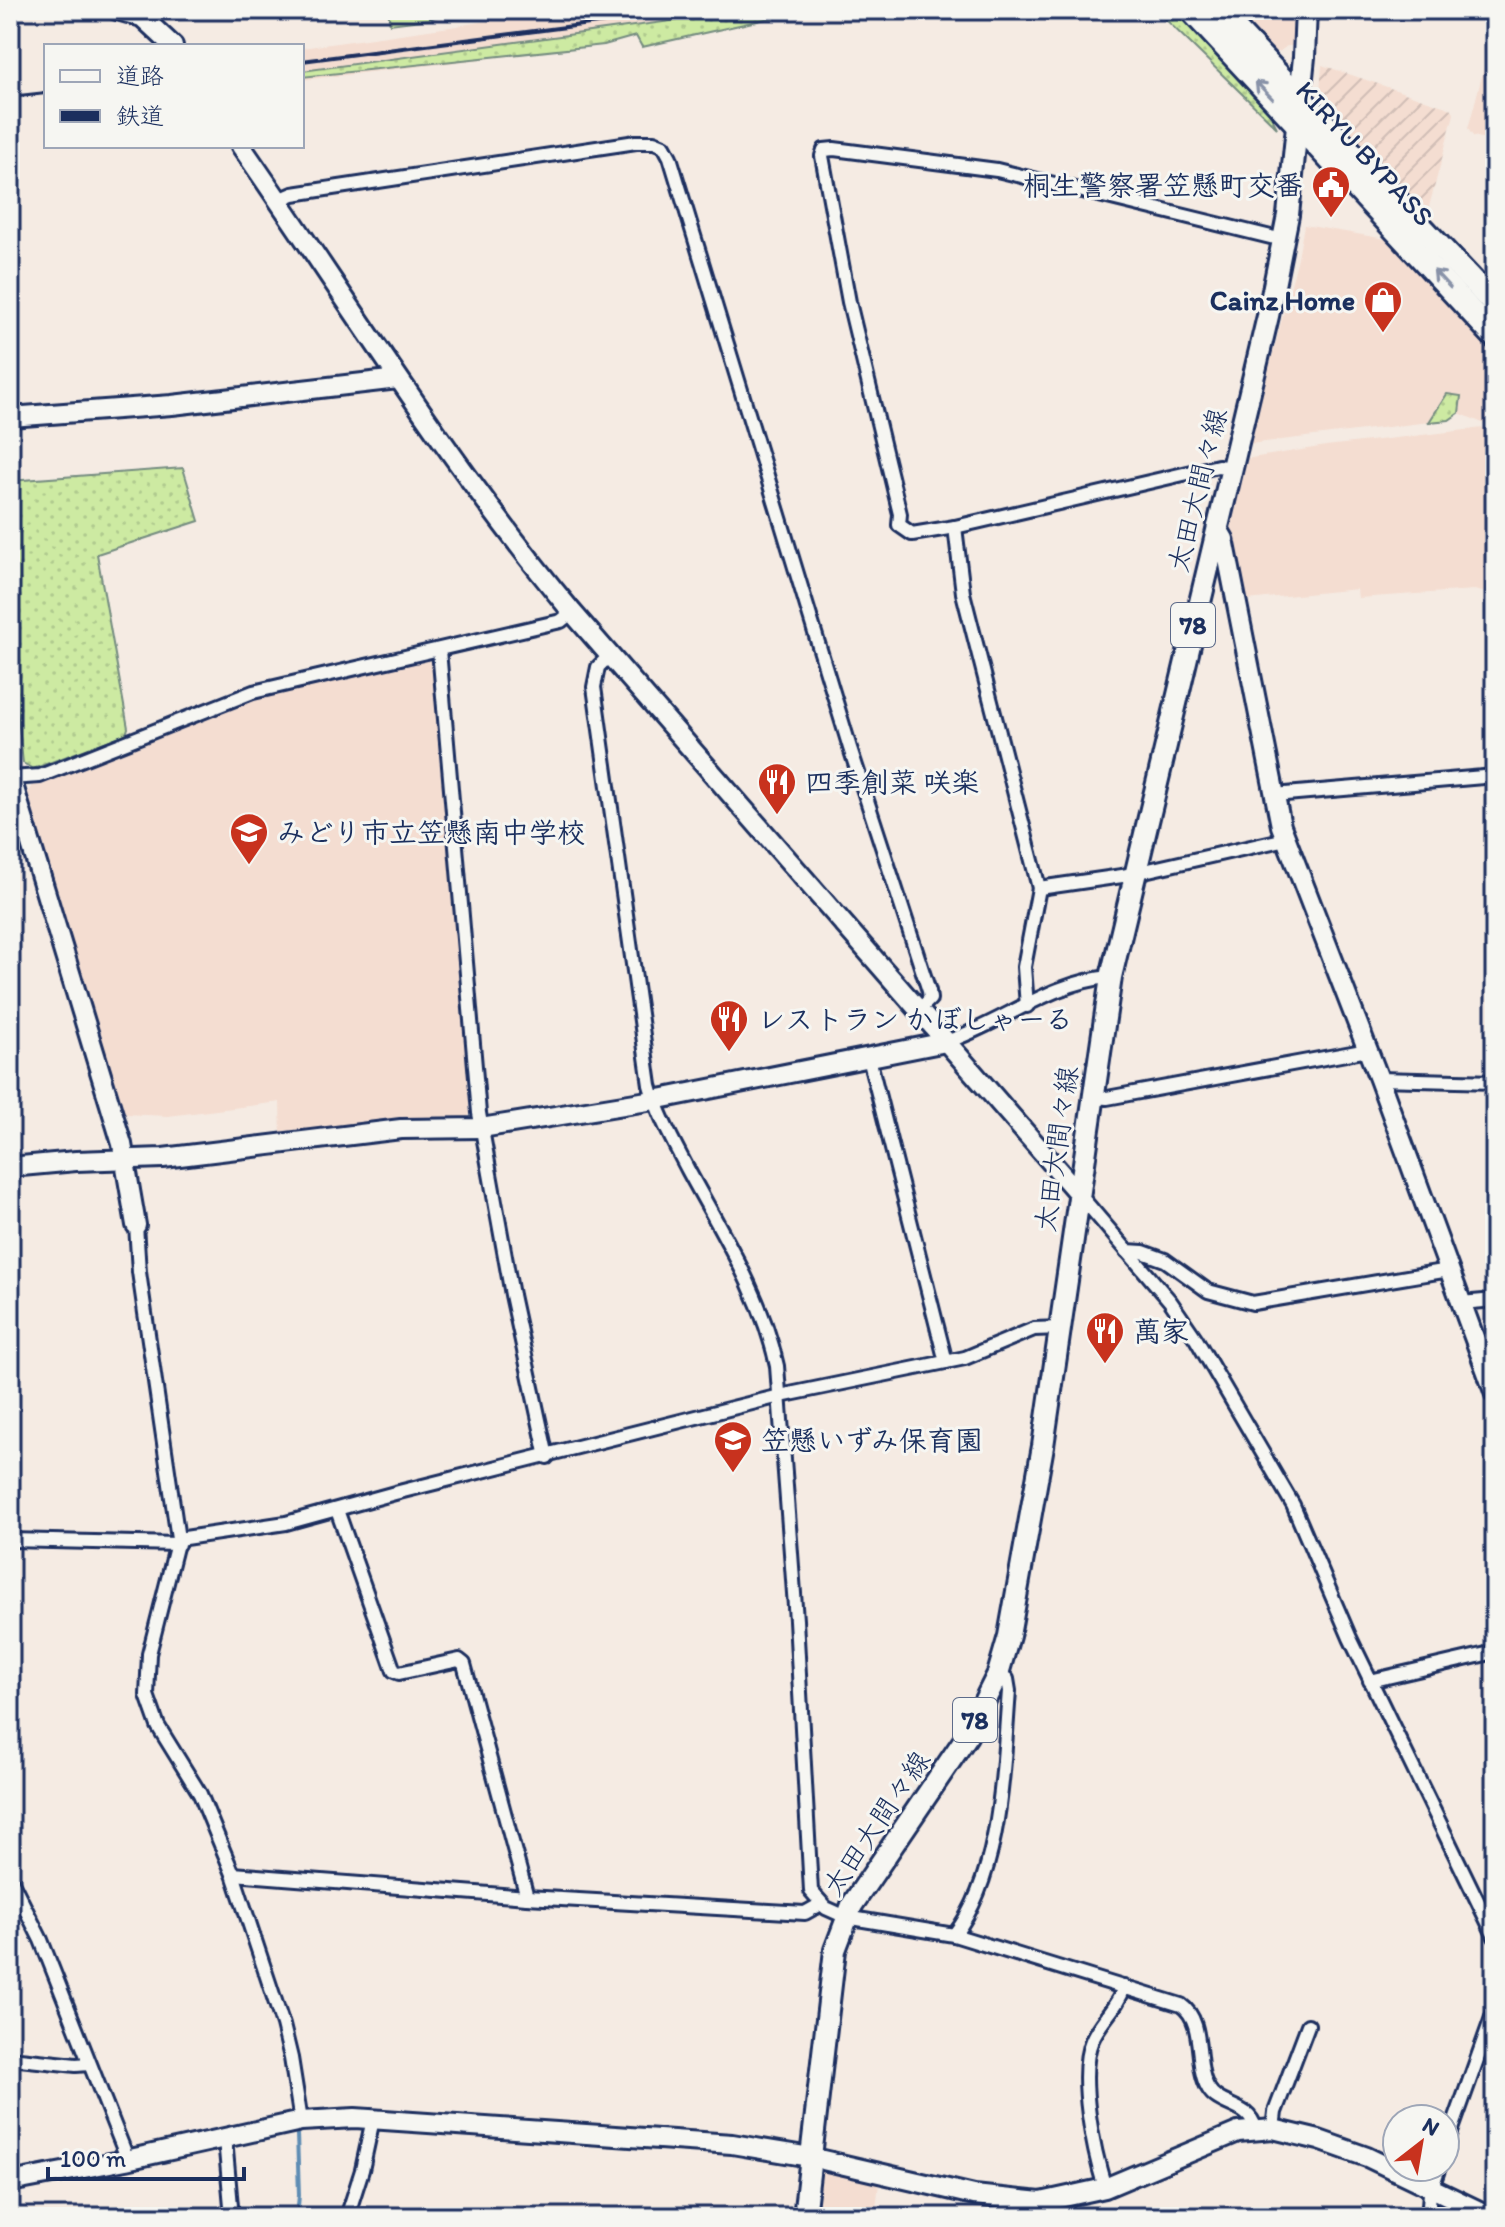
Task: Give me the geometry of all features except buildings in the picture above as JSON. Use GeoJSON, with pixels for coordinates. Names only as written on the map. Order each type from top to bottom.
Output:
{"type":"FeatureCollection","features":[{"type":"Feature","properties":{"kind":"highway","name":"KIRYU BYPASS"},"geometry":{"type":"LineString","coordinates":[[1191,10],[1495,337]]}},
{"type":"Feature","properties":{"kind":"highway","name":"KIRYU BYPASS"},"geometry":{"type":"LineString","coordinates":[[1217,10],[1495,305]]}},
{"type":"Feature","properties":{"kind":"main road","name":"太田大間々線"},"geometry":{"type":"LineString","coordinates":[[804,2217],[835,1950],[846,1917],[967,1736],[998,1674],[1009,1636],[1043,1446],[1111,977],[1268,316],[1283,240],[1301,99],[1306,10]]}},
{"type":"Feature","properties":{"kind":"street"},"geometry":{"type":"LineString","coordinates":[[117,10],[144,14],[171,44]]}},
{"type":"Feature","properties":{"kind":"street"},"geometry":{"type":"LineString","coordinates":[[279,200],[293,194],[636,142],[654,142],[664,146],[670,157],[850,748],[929,991],[930,999],[919,1010]]}},
{"type":"Feature","properties":{"kind":"street"},"geometry":{"type":"LineString","coordinates":[[242,148],[398,379],[518,547],[1170,1301],[1196,1339],[1293,1505],[1370,1681],[1495,1937]]}},
{"type":"Feature","properties":{"kind":"street"},"geometry":{"type":"LineString","coordinates":[[1231,468],[1215,466],[955,527],[912,534],[899,525],[900,514],[849,302],[822,156],[824,150],[834,149],[997,170],[1283,240]]}},
{"type":"Feature","properties":{"kind":"street"},"geometry":{"type":"LineString","coordinates":[[10,417],[172,405],[398,379]]}},
{"type":"Feature","properties":{"kind":"street"},"geometry":{"type":"LineString","coordinates":[[955,527],[963,593],[1039,888],[1024,967],[1027,1006]]}},
{"type":"Feature","properties":{"kind":"street"},"geometry":{"type":"LineString","coordinates":[[1217,527],[1224,539],[1274,795],[1286,839],[1379,1079],[1495,1394]]}},
{"type":"Feature","properties":{"kind":"street"},"geometry":{"type":"LineString","coordinates":[[301,2121],[283,2025],[233,1874],[200,1794],[158,1726],[147,1695],[149,1654],[178,1541],[139,1272],[136,1225],[126,1159],[11,777],[40,776],[253,692],[561,621],[572,612]]}},
{"type":"Feature","properties":{"kind":"street"},"geometry":{"type":"LineString","coordinates":[[439,650],[481,1128],[512,1295],[547,1457]]}},
{"type":"Feature","properties":{"kind":"street"},"geometry":{"type":"LineString","coordinates":[[610,655],[598,667],[594,687],[654,1100],[752,1289],[773,1349],[780,1396],[797,1635],[811,1891],[821,1904],[846,1917],[954,1935],[1186,2009],[1193,2022],[1207,2087],[1264,2128]]}},
{"type":"Feature","properties":{"kind":"street"},"geometry":{"type":"LineString","coordinates":[[1274,795],[1495,776]]}},
{"type":"Feature","properties":{"kind":"street"},"geometry":{"type":"LineString","coordinates":[[1039,888],[1122,876],[1286,839]]}},
{"type":"Feature","properties":{"kind":"street"},"geometry":{"type":"LineString","coordinates":[[10,1167],[163,1158],[401,1129],[481,1128],[654,1100],[946,1042],[1072,986],[1111,977]]}},
{"type":"Feature","properties":{"kind":"street"},"geometry":{"type":"LineString","coordinates":[[1092,1097],[1107,1098],[1368,1050]]}},
{"type":"Feature","properties":{"kind":"street"},"geometry":{"type":"LineString","coordinates":[[869,1058],[946,1362]]}},
{"type":"Feature","properties":{"kind":"street"},"geometry":{"type":"LineString","coordinates":[[1379,1079],[1495,1082]]}},
{"type":"Feature","properties":{"kind":"street"},"geometry":{"type":"LineString","coordinates":[[1127,1251],[1143,1252],[1165,1260],[1208,1291],[1253,1303],[1449,1270]]}},
{"type":"Feature","properties":{"kind":"street"},"geometry":{"type":"LineString","coordinates":[[1461,1303],[1495,1300]]}},
{"type":"Feature","properties":{"kind":"street"},"geometry":{"type":"LineString","coordinates":[[10,1540],[178,1541],[286,1523],[780,1396],[965,1358],[1026,1331],[1060,1328]]}},
{"type":"Feature","properties":{"kind":"street"},"geometry":{"type":"LineString","coordinates":[[337,1510],[394,1671],[399,1673],[459,1660],[464,1664],[527,1897]]}},
{"type":"Feature","properties":{"kind":"street"},"geometry":{"type":"LineString","coordinates":[[1370,1681],[1495,1652]]}},
{"type":"Feature","properties":{"kind":"street"},"geometry":{"type":"LineString","coordinates":[[954,1935],[965,1921],[982,1886],[998,1807],[1009,1691],[1007,1679],[998,1674]]}},
{"type":"Feature","properties":{"kind":"street"},"geometry":{"type":"LineString","coordinates":[[233,1874],[527,1897],[805,1913],[821,1904]]}},
{"type":"Feature","properties":{"kind":"street"},"geometry":{"type":"LineString","coordinates":[[10,1878],[41,1940],[126,2160]]}},
{"type":"Feature","properties":{"kind":"street"},"geometry":{"type":"LineString","coordinates":[[1105,2188],[1085,2089],[1086,2065],[1092,2039],[1124,1987]]}},
{"type":"Feature","properties":{"kind":"street"},"geometry":{"type":"LineString","coordinates":[[1461,2104],[1495,2009]]}},
{"type":"Feature","properties":{"kind":"street"},"geometry":{"type":"LineString","coordinates":[[1264,2128],[1275,2112],[1308,2025]]}},
{"type":"Feature","properties":{"kind":"street"},"geometry":{"type":"LineString","coordinates":[[10,2058],[89,2064]]}},
{"type":"Feature","properties":{"kind":"street"},"geometry":{"type":"LineString","coordinates":[[347,2217],[362,2170],[373,2119]]}},
{"type":"Feature","properties":{"kind":"street"},"geometry":{"type":"LineString","coordinates":[[10,2182],[301,2121],[373,2119],[716,2143],[810,2157],[1041,2208],[1105,2188],[1220,2137],[1264,2128],[1300,2134],[1367,2157],[1492,2217]]}},
{"type":"Feature","properties":{"kind":"street"},"geometry":{"type":"LineString","coordinates":[[225,2139],[232,2217]]}},
{"type":"Feature","properties":{"kind":"street"},"geometry":{"type":"LineString","coordinates":[[1428,2217],[1433,2183]]}},
{"type":"Feature","properties":{"kind":"shaded area"},"geometry":{"type":"Polygon","coordinates":[[[548,10],[838,10],[766,19],[642,47],[636,36],[604,45],[304,80],[304,48],[548,10]]]}},
{"type":"Feature","properties":{"kind":"shaded area"},"geometry":{"type":"Polygon","coordinates":[[[1234,10],[1294,10],[1293,46],[1279,52],[1272,51],[1234,10]]]}},
{"type":"Feature","properties":{"kind":"shaded area"},"geometry":{"type":"Polygon","coordinates":[[[1495,49],[1495,141],[1473,136],[1468,129],[1488,53],[1495,49]]]}},
{"type":"Feature","properties":{"kind":"shaded area"},"geometry":{"type":"Polygon","coordinates":[[[1322,65],[1452,109],[1454,114],[1427,214],[1326,107],[1320,93],[1322,65]]]}},
{"type":"Feature","properties":{"kind":"shaded area"},"geometry":{"type":"Polygon","coordinates":[[[1304,225],[1386,239],[1495,354],[1495,595],[1474,590],[1358,598],[1357,589],[1247,600],[1242,597],[1230,525],[1245,459],[1326,446],[1492,427],[1459,413],[1461,396],[1447,394],[1429,422],[1249,444],[1304,225]]]}},
{"type":"Feature","properties":{"kind":"shaded area","name":"みどり市立笠懸南中学校"},"geometry":{"type":"Polygon","coordinates":[[[425,658],[433,662],[448,811],[470,1114],[465,1120],[281,1137],[280,1102],[168,1116],[124,1114],[70,950],[26,796],[32,785],[265,695],[425,658]]]}},
{"type":"Feature","properties":{"kind":"shaded area"},"geometry":{"type":"Polygon","coordinates":[[[822,2171],[879,2183],[875,2217],[812,2217],[816,2175],[822,2171]]]}},
{"type":"Feature","properties":{"kind":"green space"},"geometry":{"type":"Polygon","coordinates":[[[388,10],[533,10],[449,20],[447,13],[429,19],[390,24],[388,10]]]}},
{"type":"Feature","properties":{"kind":"green space"},"geometry":{"type":"Polygon","coordinates":[[[752,10],[838,10],[766,19],[642,47],[636,36],[604,45],[304,77],[304,71],[752,10]]]}},
{"type":"Feature","properties":{"kind":"green space"},"geometry":{"type":"Polygon","coordinates":[[[1156,10],[1175,10],[1269,112],[1277,128],[1156,10]]]}},
{"type":"Feature","properties":{"kind":"green space"},"geometry":{"type":"Polygon","coordinates":[[[1447,394],[1461,396],[1459,413],[1449,420],[1429,422],[1447,394]]]}},
{"type":"Feature","properties":{"kind":"green space"},"geometry":{"type":"Polygon","coordinates":[[[183,468],[199,521],[97,554],[128,728],[126,734],[33,769],[23,763],[10,645],[10,481],[183,468]]]}},
{"type":"Feature","properties":{"kind":"waterway"},"geometry":{"type":"LineString","coordinates":[[297,2134],[297,2217]]}},
{"type":"Feature","properties":{"kind":"railway"},"geometry":{"type":"LineString","coordinates":[[304,61],[698,10]]}},
{"type":"Feature","properties":{"kind":"railway"},"geometry":{"type":"LineString","coordinates":[[10,97],[44,93]]}},
{"type":"Feature","properties":{"kind":"place","name":"桐生警察署笠懸町交番"},"geometry":{"type":"Point","coordinates":[1331,219]}},
{"type":"Feature","properties":{"kind":"place","name":"Cainz Home"},"geometry":{"type":"Point","coordinates":[1383,334]}},
{"type":"Feature","properties":{"kind":"place","name":"四季創菜 咲楽"},"geometry":{"type":"Point","coordinates":[777,816]}},
{"type":"Feature","properties":{"kind":"place","name":"みどり市立笠懸南中学校"},"geometry":{"type":"Point","coordinates":[249,866]}},
{"type":"Feature","properties":{"kind":"place","name":"レストラン かぼしゃーる"},"geometry":{"type":"Point","coordinates":[729,1053]}},
{"type":"Feature","properties":{"kind":"place","name":"萬家"},"geometry":{"type":"Point","coordinates":[1105,1365]}},
{"type":"Feature","properties":{"kind":"place","name":"笠懸いずみ保育園"},"geometry":{"type":"Point","coordinates":[733,1474]}}]}
